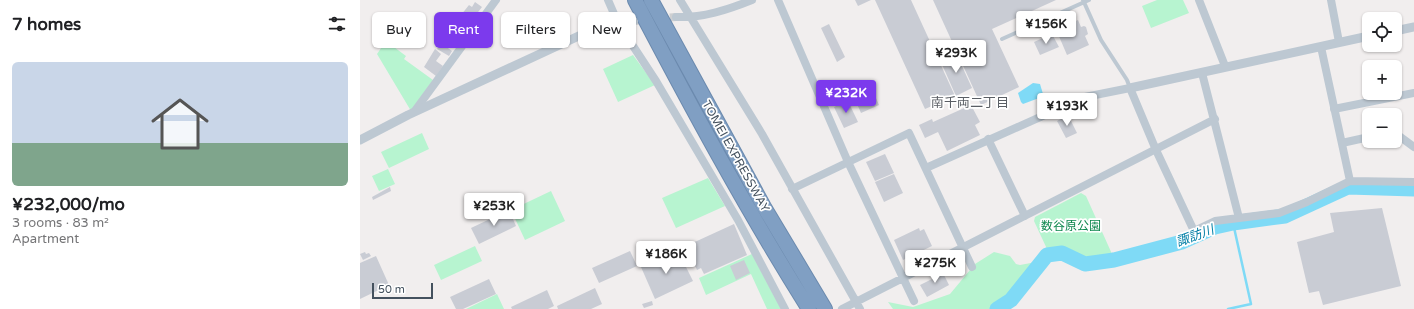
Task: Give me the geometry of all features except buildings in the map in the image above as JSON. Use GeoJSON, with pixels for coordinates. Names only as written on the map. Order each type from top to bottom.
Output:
{"type":"FeatureCollection","features":[{"type":"Feature","properties":{"kind":"highway","name":"TOMEI EXPRESSWAY"},"geometry":{"type":"LineString","coordinates":[[635,0],[691,107],[784,270],[809,309]]}},
{"type":"Feature","properties":{"kind":"highway","name":"TOMEI EXPRESSWAY"},"geometry":{"type":"LineString","coordinates":[[651,0],[764,207],[825,309]]}},
{"type":"Feature","properties":{"kind":"street"},"geometry":{"type":"LineString","coordinates":[[414,112],[496,0]]}},
{"type":"Feature","properties":{"kind":"street"},"geometry":{"type":"LineString","coordinates":[[608,0],[613,12]]}},
{"type":"Feature","properties":{"kind":"street"},"geometry":{"type":"LineString","coordinates":[[680,0],[762,134],[858,306]]}},
{"type":"Feature","properties":{"kind":"street"},"geometry":{"type":"LineString","coordinates":[[676,17],[691,18],[729,10],[752,0]]}},
{"type":"Feature","properties":{"kind":"street"},"geometry":{"type":"LineString","coordinates":[[778,0],[848,162],[914,301]]}},
{"type":"Feature","properties":{"kind":"street"},"geometry":{"type":"LineString","coordinates":[[1199,0],[1225,66]]}},
{"type":"Feature","properties":{"kind":"street"},"geometry":{"type":"LineString","coordinates":[[1331,0],[1339,42]]}},
{"type":"Feature","properties":{"kind":"street"},"geometry":{"type":"LineString","coordinates":[[1402,29],[1414,26]]}},
{"type":"Feature","properties":{"kind":"street"},"geometry":{"type":"LineString","coordinates":[[360,140],[414,112],[578,36]]}},
{"type":"Feature","properties":{"kind":"street"},"geometry":{"type":"LineString","coordinates":[[926,168],[988,139],[1085,97],[1362,37]]}},
{"type":"Feature","properties":{"kind":"street"},"geometry":{"type":"LineString","coordinates":[[1321,47],[1350,181]]}},
{"type":"Feature","properties":{"kind":"street"},"geometry":{"type":"LineString","coordinates":[[634,48],[656,81],[730,207],[785,309]]}},
{"type":"Feature","properties":{"kind":"street"},"geometry":{"type":"LineString","coordinates":[[1202,73],[1215,119],[1239,218]]}},
{"type":"Feature","properties":{"kind":"street"},"geometry":{"type":"LineString","coordinates":[[1130,88],[1156,150],[1194,231],[1215,221],[1279,213],[1308,202],[1350,181],[1414,182]]}},
{"type":"Feature","properties":{"kind":"street"},"geometry":{"type":"LineString","coordinates":[[1334,110],[1414,93]]}},
{"type":"Feature","properties":{"kind":"street"},"geometry":{"type":"LineString","coordinates":[[842,309],[858,306],[903,278],[1215,119]]}},
{"type":"Feature","properties":{"kind":"street"},"geometry":{"type":"LineString","coordinates":[[792,190],[909,133],[972,267]]}},
{"type":"Feature","properties":{"kind":"street"},"geometry":{"type":"LineString","coordinates":[[1402,138],[1414,147]]}},
{"type":"Feature","properties":{"kind":"street"},"geometry":{"type":"LineString","coordinates":[[988,139],[1025,216]]}},
{"type":"Feature","properties":{"kind":"street"},"geometry":{"type":"LineString","coordinates":[[1342,143],[1362,139]]}},
{"type":"Feature","properties":{"kind":"lane"},"geometry":{"type":"LineString","coordinates":[[1002,39],[1089,0]]}},
{"type":"Feature","properties":{"kind":"lane"},"geometry":{"type":"LineString","coordinates":[[1084,1],[1101,40],[1130,88]]}},
{"type":"Feature","properties":{"kind":"green space"},"geometry":{"type":"Polygon","coordinates":[[[1157,0],[1183,0],[1189,13],[1151,28],[1142,6],[1157,0]]]}},
{"type":"Feature","properties":{"kind":"green space"},"geometry":{"type":"Polygon","coordinates":[[[381,48],[395,48],[406,56],[404,59],[433,80],[411,111],[377,54],[381,48]]]}},
{"type":"Feature","properties":{"kind":"green space"},"geometry":{"type":"Polygon","coordinates":[[[633,55],[655,85],[618,102],[603,69],[633,55]]]}},
{"type":"Feature","properties":{"kind":"green space"},"geometry":{"type":"Polygon","coordinates":[[[422,133],[429,149],[389,168],[381,152],[422,133]]]}},
{"type":"Feature","properties":{"kind":"green space"},"geometry":{"type":"Polygon","coordinates":[[[388,169],[395,184],[379,191],[372,176],[388,169]]]}},
{"type":"Feature","properties":{"kind":"green space"},"geometry":{"type":"Polygon","coordinates":[[[708,178],[725,206],[676,228],[662,198],[708,178]]]}},
{"type":"Feature","properties":{"kind":"green space"},"geometry":{"type":"Polygon","coordinates":[[[551,191],[565,221],[525,240],[511,210],[551,191]]]}},
{"type":"Feature","properties":{"kind":"green space","name":"数谷原公園"},"geometry":{"type":"Polygon","coordinates":[[[1081,193],[1086,196],[1112,254],[1111,257],[1088,259],[1064,251],[1050,252],[1047,249],[1034,221],[1035,217],[1081,193]]]}},
{"type":"Feature","properties":{"kind":"green space"},"geometry":{"type":"Polygon","coordinates":[[[475,246],[482,261],[441,280],[434,265],[475,246]]]}},
{"type":"Feature","properties":{"kind":"green space"},"geometry":{"type":"Polygon","coordinates":[[[994,252],[1010,256],[1016,264],[1020,265],[1036,262],[1005,301],[992,309],[893,309],[888,302],[913,307],[950,294],[975,264],[994,252]]]}},
{"type":"Feature","properties":{"kind":"green space"},"geometry":{"type":"Polygon","coordinates":[[[752,254],[781,309],[767,309],[751,274],[706,295],[699,278],[752,254]]]}},
{"type":"Feature","properties":{"kind":"green space"},"geometry":{"type":"Polygon","coordinates":[[[497,294],[504,309],[466,309],[497,294]]]}},
{"type":"Feature","properties":{"kind":"water"},"geometry":{"type":"Polygon","coordinates":[[[1033,83],[1040,84],[1043,94],[1039,98],[1023,104],[1018,93],[1033,83]]]}},
{"type":"Feature","properties":{"kind":"waterway","name":"諏訪川"},"geometry":{"type":"LineString","coordinates":[[997,309],[1011,300],[1047,255],[1062,253],[1085,264],[1114,260],[1182,242],[1215,227],[1285,216],[1348,187],[1414,189]]}},
{"type":"Feature","properties":{"kind":"waterway"},"geometry":{"type":"LineString","coordinates":[[1228,309],[1251,304],[1233,223]]}},
{"type":"Feature","properties":{"kind":"tunnel"},"geometry":{"type":"LineString","coordinates":[[636,21],[676,17]]}},
{"type":"Feature","properties":{"kind":"district","name":"南千両二丁目"},"geometry":{"type":"Point","coordinates":[970,103]}}]}
